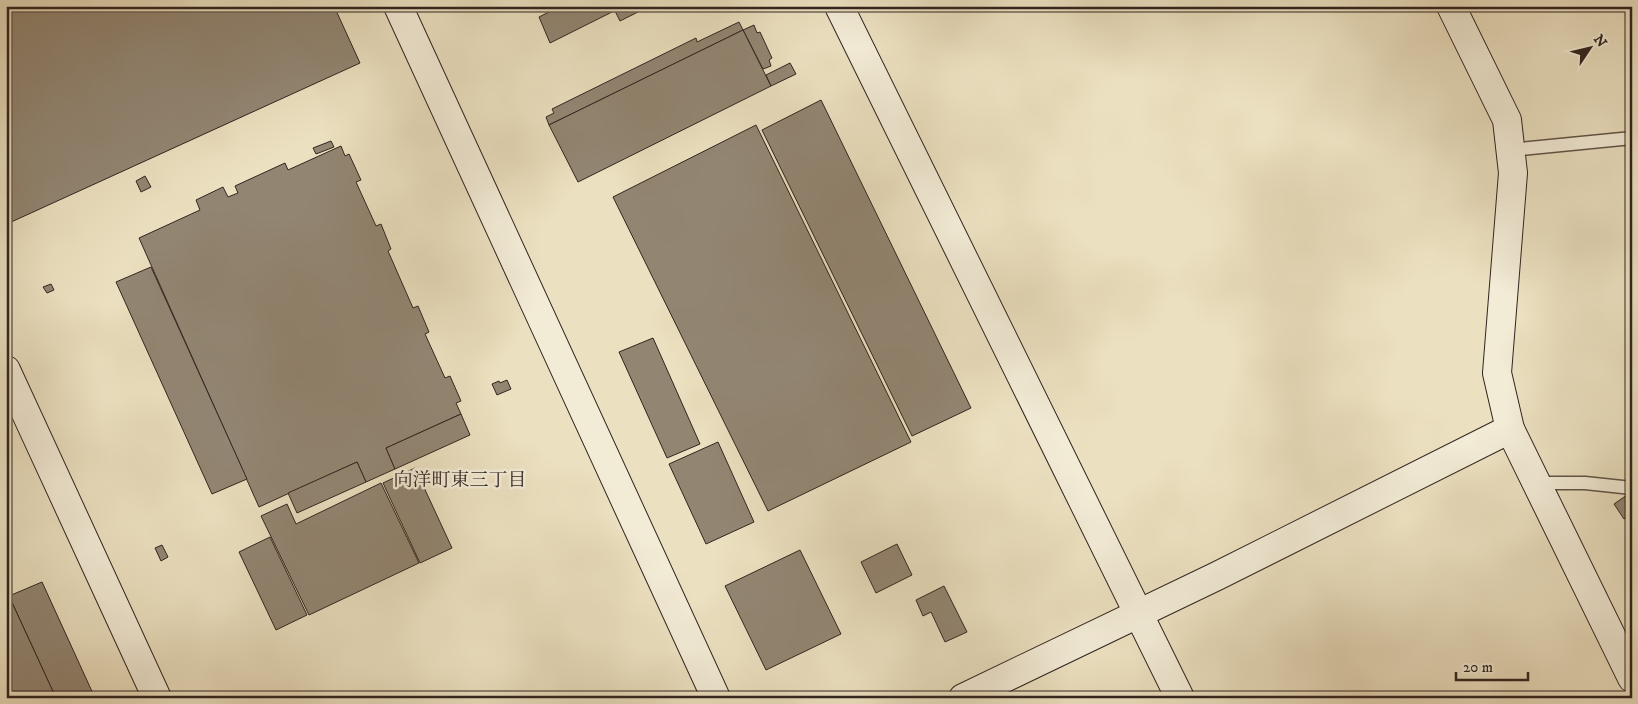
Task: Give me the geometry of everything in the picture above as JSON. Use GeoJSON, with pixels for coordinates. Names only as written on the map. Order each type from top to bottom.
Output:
{"type":"FeatureCollection","features":[{"type":"Feature","properties":{"kind":"street"},"geometry":{"type":"LineString","coordinates":[[398,6],[716,698]]}},
{"type":"Feature","properties":{"kind":"street"},"geometry":{"type":"LineString","coordinates":[[839,6],[1180,698]]}},
{"type":"Feature","properties":{"kind":"street"},"geometry":{"type":"LineString","coordinates":[[1451,6],[1507,120],[1513,173],[1497,373],[1510,429],[1632,678]]}},
{"type":"Feature","properties":{"kind":"street"},"geometry":{"type":"LineString","coordinates":[[6,370],[157,698]]}},
{"type":"Feature","properties":{"kind":"street"},"geometry":{"type":"LineString","coordinates":[[963,698],[1226,571],[1510,429]]}},
{"type":"Feature","properties":{"kind":"lane"},"geometry":{"type":"LineString","coordinates":[[1510,150],[1632,138]]}},
{"type":"Feature","properties":{"kind":"lane"},"geometry":{"type":"LineString","coordinates":[[1536,482],[1585,482],[1632,488]]}},
{"type":"Feature","properties":{"kind":"building"},"geometry":{"type":"Polygon","coordinates":[[[6,6],[334,6],[360,63],[9,223],[6,218],[6,6]]]}},
{"type":"Feature","properties":{"kind":"building"},"geometry":{"type":"Polygon","coordinates":[[[546,6],[624,6],[550,43],[539,17],[549,12],[546,6]]]}},
{"type":"Feature","properties":{"kind":"building"},"geometry":{"type":"Polygon","coordinates":[[[624,6],[650,6],[620,21],[615,11],[624,6]]]}},
{"type":"Feature","properties":{"kind":"building"},"geometry":{"type":"Polygon","coordinates":[[[739,22],[743,30],[549,125],[546,117],[554,113],[552,109],[696,38],[697,42],[739,22]]]}},
{"type":"Feature","properties":{"kind":"building"},"geometry":{"type":"Polygon","coordinates":[[[754,25],[757,33],[760,32],[772,58],[769,60],[771,66],[763,69],[743,30],[754,25]]]}},
{"type":"Feature","properties":{"kind":"building"},"geometry":{"type":"Polygon","coordinates":[[[743,30],[771,86],[578,182],[549,125],[743,30]]]}},
{"type":"Feature","properties":{"kind":"building"},"geometry":{"type":"Polygon","coordinates":[[[790,63],[796,74],[771,86],[766,75],[790,63]]]}},
{"type":"Feature","properties":{"kind":"building"},"geometry":{"type":"Polygon","coordinates":[[[821,100],[971,408],[912,436],[762,130],[821,100]]]}},
{"type":"Feature","properties":{"kind":"building"},"geometry":{"type":"Polygon","coordinates":[[[756,125],[911,442],[768,511],[613,197],[756,125]]]}},
{"type":"Feature","properties":{"kind":"building"},"geometry":{"type":"Polygon","coordinates":[[[331,141],[334,147],[316,154],[313,148],[331,141]]]}},
{"type":"Feature","properties":{"kind":"building"},"geometry":{"type":"Polygon","coordinates":[[[341,146],[345,156],[349,154],[361,180],[356,182],[376,226],[381,224],[391,249],[388,251],[413,308],[418,306],[429,332],[425,334],[445,378],[450,376],[461,401],[456,403],[461,414],[386,448],[395,469],[366,482],[357,462],[259,507],[139,238],[200,210],[196,200],[223,187],[228,197],[238,193],[235,186],[285,163],[288,170],[341,146]]]}},
{"type":"Feature","properties":{"kind":"building"},"geometry":{"type":"Polygon","coordinates":[[[145,176],[151,187],[141,192],[136,181],[145,176]]]}},
{"type":"Feature","properties":{"kind":"building"},"geometry":{"type":"Polygon","coordinates":[[[151,267],[247,479],[212,494],[116,282],[151,267]]]}},
{"type":"Feature","properties":{"kind":"building"},"geometry":{"type":"Polygon","coordinates":[[[51,284],[54,290],[47,293],[43,287],[51,284]]]}},
{"type":"Feature","properties":{"kind":"building"},"geometry":{"type":"Polygon","coordinates":[[[653,338],[700,444],[667,458],[619,352],[653,338]]]}},
{"type":"Feature","properties":{"kind":"building"},"geometry":{"type":"Polygon","coordinates":[[[507,380],[511,389],[497,395],[492,384],[507,380]]]}},
{"type":"Feature","properties":{"kind":"building"},"geometry":{"type":"Polygon","coordinates":[[[461,414],[470,435],[395,469],[386,448],[461,414]]]}},
{"type":"Feature","properties":{"kind":"building"},"geometry":{"type":"Polygon","coordinates":[[[718,442],[754,522],[706,544],[669,464],[718,442]]]}},
{"type":"Feature","properties":{"kind":"building"},"geometry":{"type":"Polygon","coordinates":[[[357,462],[366,482],[297,513],[288,493],[357,462]]]}},
{"type":"Feature","properties":{"kind":"building"},"geometry":{"type":"Polygon","coordinates":[[[415,468],[452,548],[420,563],[383,483],[415,468]]]}},
{"type":"Feature","properties":{"kind":"building"},"geometry":{"type":"Polygon","coordinates":[[[381,483],[419,563],[309,615],[261,516],[287,504],[296,524],[381,483]]]}},
{"type":"Feature","properties":{"kind":"building"},"geometry":{"type":"Polygon","coordinates":[[[1627,495],[1632,502],[1632,514],[1624,519],[1614,504],[1627,495]]]}},
{"type":"Feature","properties":{"kind":"building"},"geometry":{"type":"Polygon","coordinates":[[[270,537],[307,615],[276,630],[239,552],[270,537]]]}},
{"type":"Feature","properties":{"kind":"building"},"geometry":{"type":"Polygon","coordinates":[[[897,544],[912,575],[876,593],[861,562],[897,544]]]}},
{"type":"Feature","properties":{"kind":"building"},"geometry":{"type":"Polygon","coordinates":[[[162,545],[168,557],[161,561],[155,548],[162,545]]]}},
{"type":"Feature","properties":{"kind":"building"},"geometry":{"type":"Polygon","coordinates":[[[800,550],[841,634],[766,670],[725,586],[800,550]]]}},
{"type":"Feature","properties":{"kind":"building"},"geometry":{"type":"Polygon","coordinates":[[[42,582],[95,698],[56,698],[9,596],[42,582]]]}},
{"type":"Feature","properties":{"kind":"building"},"geometry":{"type":"Polygon","coordinates":[[[944,586],[967,632],[945,642],[931,612],[923,616],[916,600],[944,586]]]}},
{"type":"Feature","properties":{"kind":"building"},"geometry":{"type":"Polygon","coordinates":[[[6,590],[9,596],[56,698],[6,698],[6,590]]]}},
{"type":"Feature","properties":{"kind":"district","name":"向洋町東三丁目"},"geometry":{"type":"Point","coordinates":[460,479]}}]}
